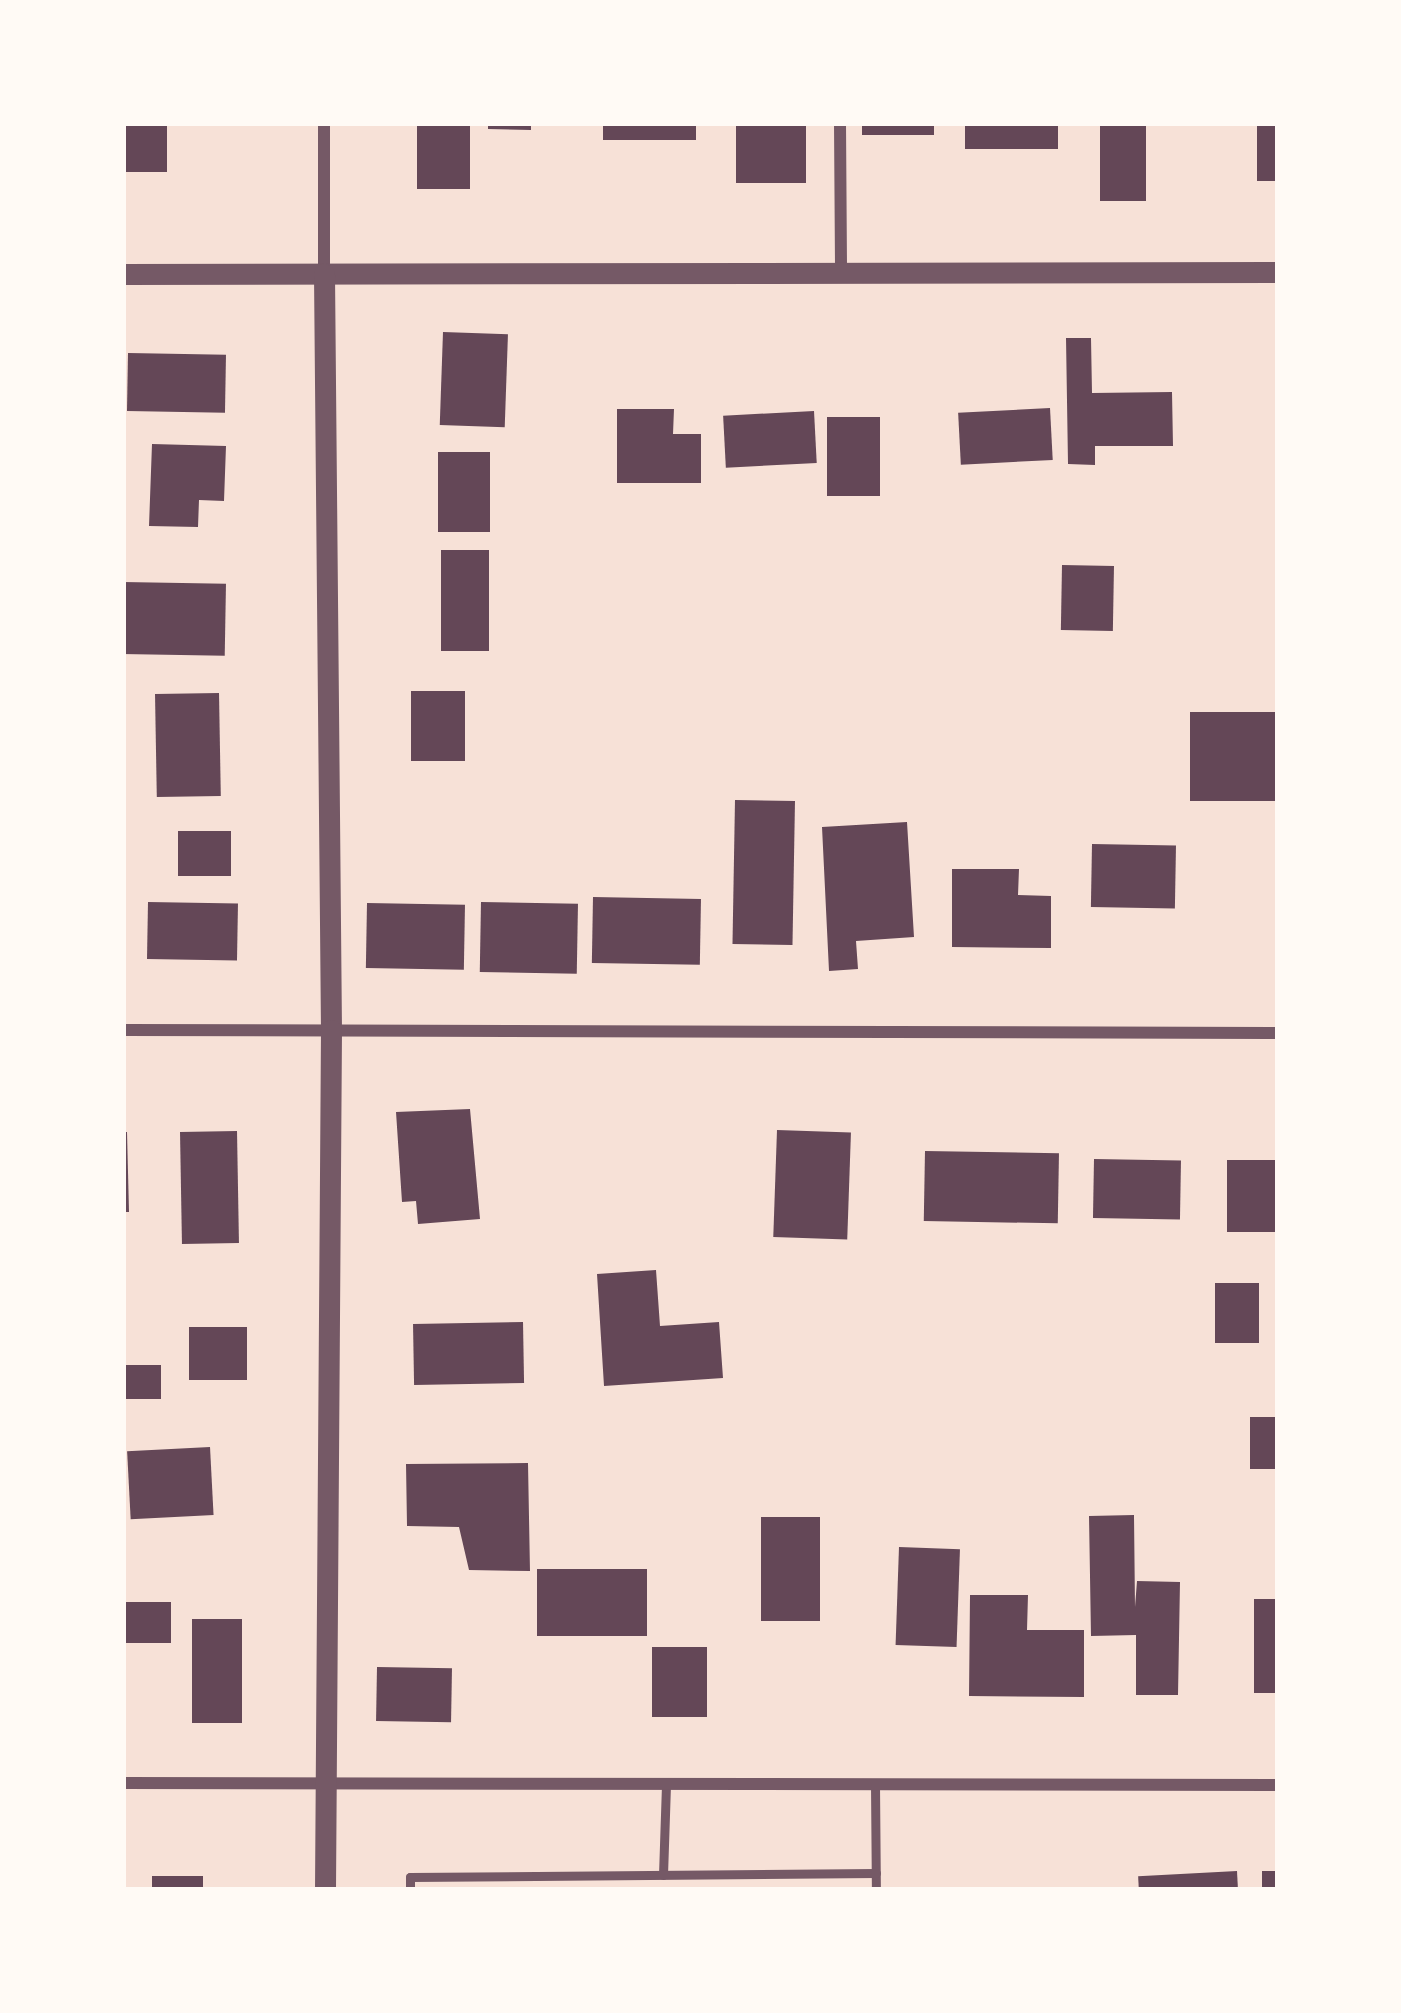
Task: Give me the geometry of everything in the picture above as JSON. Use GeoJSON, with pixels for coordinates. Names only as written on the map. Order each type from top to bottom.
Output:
{"type":"FeatureCollection","features":[{"type":"Feature","properties":{"kind":"street"},"geometry":{"type":"LineString","coordinates":[[323,123],[332,1030],[325,1890]]}},
{"type":"Feature","properties":{"kind":"street"},"geometry":{"type":"LineString","coordinates":[[840,123],[841,268]]}},
{"type":"Feature","properties":{"kind":"street"},"geometry":{"type":"LineString","coordinates":[[123,274],[841,268],[1278,272]]}},
{"type":"Feature","properties":{"kind":"street"},"geometry":{"type":"LineString","coordinates":[[123,1030],[1278,1033]]}},
{"type":"Feature","properties":{"kind":"street"},"geometry":{"type":"LineString","coordinates":[[123,1783],[1278,1785]]}},
{"type":"Feature","properties":{"kind":"lane"},"geometry":{"type":"LineString","coordinates":[[663,1875],[666,1785]]}},
{"type":"Feature","properties":{"kind":"lane"},"geometry":{"type":"LineString","coordinates":[[875,1785],[876,1890]]}},
{"type":"Feature","properties":{"kind":"lane"},"geometry":{"type":"LineString","coordinates":[[410,1890],[410,1877],[876,1873]]}},
{"type":"Feature","properties":{"kind":"building"},"geometry":{"type":"Polygon","coordinates":[[[123,123],[167,123],[167,172],[123,172],[123,123]]]}},
{"type":"Feature","properties":{"kind":"building"},"geometry":{"type":"Polygon","coordinates":[[[417,123],[470,123],[470,189],[417,189],[417,123]]]}},
{"type":"Feature","properties":{"kind":"building"},"geometry":{"type":"Polygon","coordinates":[[[488,123],[531,123],[531,130],[488,129],[488,123]]]}},
{"type":"Feature","properties":{"kind":"building"},"geometry":{"type":"Polygon","coordinates":[[[603,123],[696,123],[696,140],[603,140],[603,123]]]}},
{"type":"Feature","properties":{"kind":"building"},"geometry":{"type":"Polygon","coordinates":[[[736,123],[806,123],[806,183],[736,183],[736,123]]]}},
{"type":"Feature","properties":{"kind":"building"},"geometry":{"type":"Polygon","coordinates":[[[862,123],[934,123],[934,135],[862,135],[862,123]]]}},
{"type":"Feature","properties":{"kind":"building"},"geometry":{"type":"Polygon","coordinates":[[[965,123],[1058,123],[1058,149],[965,149],[965,123]]]}},
{"type":"Feature","properties":{"kind":"building"},"geometry":{"type":"Polygon","coordinates":[[[1100,123],[1146,123],[1146,201],[1100,201],[1100,123]]]}},
{"type":"Feature","properties":{"kind":"building"},"geometry":{"type":"Polygon","coordinates":[[[1257,123],[1278,123],[1278,181],[1257,181],[1257,123]]]}},
{"type":"Feature","properties":{"kind":"building"},"geometry":{"type":"Polygon","coordinates":[[[443,332],[508,334],[505,427],[440,425],[443,332]]]}},
{"type":"Feature","properties":{"kind":"building"},"geometry":{"type":"Polygon","coordinates":[[[1066,338],[1091,338],[1092,393],[1172,392],[1173,446],[1095,446],[1095,465],[1068,464],[1066,338]]]}},
{"type":"Feature","properties":{"kind":"building"},"geometry":{"type":"Polygon","coordinates":[[[128,353],[226,355],[225,413],[127,411],[128,353]]]}},
{"type":"Feature","properties":{"kind":"building"},"geometry":{"type":"Polygon","coordinates":[[[1050,408],[1053,460],[961,465],[958,413],[1050,408]]]}},
{"type":"Feature","properties":{"kind":"building"},"geometry":{"type":"Polygon","coordinates":[[[617,409],[674,409],[673,434],[701,434],[701,483],[617,483],[617,409]]]}},
{"type":"Feature","properties":{"kind":"building"},"geometry":{"type":"Polygon","coordinates":[[[814,411],[817,463],[726,468],[723,416],[814,411]]]}},
{"type":"Feature","properties":{"kind":"building"},"geometry":{"type":"Polygon","coordinates":[[[827,417],[880,417],[880,496],[827,496],[827,417]]]}},
{"type":"Feature","properties":{"kind":"building"},"geometry":{"type":"Polygon","coordinates":[[[152,444],[226,446],[224,501],[199,500],[198,527],[149,526],[152,444]]]}},
{"type":"Feature","properties":{"kind":"building"},"geometry":{"type":"Polygon","coordinates":[[[438,452],[490,452],[490,532],[438,532],[438,452]]]}},
{"type":"Feature","properties":{"kind":"building"},"geometry":{"type":"Polygon","coordinates":[[[441,550],[489,550],[489,651],[441,651],[441,550]]]}},
{"type":"Feature","properties":{"kind":"building"},"geometry":{"type":"Polygon","coordinates":[[[1062,565],[1114,566],[1113,631],[1061,630],[1062,565]]]}},
{"type":"Feature","properties":{"kind":"building"},"geometry":{"type":"Polygon","coordinates":[[[123,582],[226,584],[225,656],[123,654],[123,582]]]}},
{"type":"Feature","properties":{"kind":"building"},"geometry":{"type":"Polygon","coordinates":[[[411,691],[465,691],[465,761],[411,761],[411,691]]]}},
{"type":"Feature","properties":{"kind":"building"},"geometry":{"type":"Polygon","coordinates":[[[219,693],[221,796],[157,797],[155,694],[219,693]]]}},
{"type":"Feature","properties":{"kind":"building"},"geometry":{"type":"Polygon","coordinates":[[[1190,712],[1278,712],[1278,801],[1190,801],[1190,712]]]}},
{"type":"Feature","properties":{"kind":"building"},"geometry":{"type":"Polygon","coordinates":[[[735,800],[795,801],[792,945],[732,944],[735,800]]]}},
{"type":"Feature","properties":{"kind":"building"},"geometry":{"type":"Polygon","coordinates":[[[907,822],[914,937],[856,941],[858,969],[829,971],[822,827],[907,822]]]}},
{"type":"Feature","properties":{"kind":"building"},"geometry":{"type":"Polygon","coordinates":[[[178,831],[231,831],[231,876],[178,876],[178,831]]]}},
{"type":"Feature","properties":{"kind":"building"},"geometry":{"type":"Polygon","coordinates":[[[1092,844],[1176,845],[1175,908],[1091,907],[1092,844]]]}},
{"type":"Feature","properties":{"kind":"building"},"geometry":{"type":"Polygon","coordinates":[[[952,869],[1019,869],[1018,895],[1051,896],[1051,948],[952,947],[952,869]]]}},
{"type":"Feature","properties":{"kind":"building"},"geometry":{"type":"Polygon","coordinates":[[[593,897],[701,899],[700,965],[592,963],[593,897]]]}},
{"type":"Feature","properties":{"kind":"building"},"geometry":{"type":"Polygon","coordinates":[[[148,902],[238,904],[237,961],[147,959],[148,902]]]}},
{"type":"Feature","properties":{"kind":"building"},"geometry":{"type":"Polygon","coordinates":[[[481,902],[578,904],[577,974],[480,972],[481,902]]]}},
{"type":"Feature","properties":{"kind":"building"},"geometry":{"type":"Polygon","coordinates":[[[367,903],[465,905],[464,970],[366,968],[367,903]]]}},
{"type":"Feature","properties":{"kind":"building"},"geometry":{"type":"Polygon","coordinates":[[[470,1109],[480,1219],[418,1224],[416,1201],[402,1202],[396,1112],[470,1109]]]}},
{"type":"Feature","properties":{"kind":"building"},"geometry":{"type":"Polygon","coordinates":[[[777,1130],[851,1133],[847,1240],[773,1237],[777,1130]]]}},
{"type":"Feature","properties":{"kind":"building"},"geometry":{"type":"Polygon","coordinates":[[[237,1131],[239,1243],[182,1244],[180,1132],[237,1131]]]}},
{"type":"Feature","properties":{"kind":"building"},"geometry":{"type":"Polygon","coordinates":[[[123,1132],[127,1132],[129,1212],[123,1212],[123,1132]]]}},
{"type":"Feature","properties":{"kind":"building"},"geometry":{"type":"Polygon","coordinates":[[[925,1151],[1059,1153],[1058,1223],[924,1221],[925,1151]]]}},
{"type":"Feature","properties":{"kind":"building"},"geometry":{"type":"Polygon","coordinates":[[[1094,1159],[1181,1161],[1180,1220],[1093,1218],[1094,1159]]]}},
{"type":"Feature","properties":{"kind":"building"},"geometry":{"type":"Polygon","coordinates":[[[1227,1160],[1278,1160],[1278,1232],[1227,1232],[1227,1160]]]}},
{"type":"Feature","properties":{"kind":"building"},"geometry":{"type":"Polygon","coordinates":[[[656,1270],[660,1326],[719,1322],[723,1378],[604,1386],[597,1274],[656,1270]]]}},
{"type":"Feature","properties":{"kind":"building"},"geometry":{"type":"Polygon","coordinates":[[[1215,1283],[1259,1283],[1259,1343],[1215,1343],[1215,1283]]]}},
{"type":"Feature","properties":{"kind":"building"},"geometry":{"type":"Polygon","coordinates":[[[523,1322],[524,1383],[414,1385],[413,1324],[523,1322]]]}},
{"type":"Feature","properties":{"kind":"building"},"geometry":{"type":"Polygon","coordinates":[[[189,1327],[247,1327],[247,1380],[189,1380],[189,1327]]]}},
{"type":"Feature","properties":{"kind":"building"},"geometry":{"type":"Polygon","coordinates":[[[125,1365],[161,1365],[161,1399],[125,1399],[125,1365]]]}},
{"type":"Feature","properties":{"kind":"building"},"geometry":{"type":"Polygon","coordinates":[[[1250,1417],[1278,1417],[1278,1469],[1250,1469],[1250,1417]]]}},
{"type":"Feature","properties":{"kind":"building"},"geometry":{"type":"Polygon","coordinates":[[[210,1447],[214,1515],[131,1519],[127,1451],[210,1447]]]}},
{"type":"Feature","properties":{"kind":"building"},"geometry":{"type":"Polygon","coordinates":[[[528,1463],[530,1571],[469,1570],[459,1527],[407,1526],[406,1464],[528,1463]]]}},
{"type":"Feature","properties":{"kind":"building"},"geometry":{"type":"Polygon","coordinates":[[[1134,1515],[1135,1607],[1137,1581],[1180,1582],[1178,1695],[1136,1695],[1136,1635],[1091,1636],[1089,1516],[1134,1515]]]}},
{"type":"Feature","properties":{"kind":"building"},"geometry":{"type":"Polygon","coordinates":[[[761,1517],[820,1517],[820,1621],[761,1621],[761,1517]]]}},
{"type":"Feature","properties":{"kind":"building"},"geometry":{"type":"Polygon","coordinates":[[[899,1547],[960,1549],[957,1647],[896,1645],[899,1547]]]}},
{"type":"Feature","properties":{"kind":"building"},"geometry":{"type":"Polygon","coordinates":[[[537,1569],[647,1569],[647,1636],[537,1636],[537,1569]]]}},
{"type":"Feature","properties":{"kind":"building"},"geometry":{"type":"Polygon","coordinates":[[[970,1595],[1028,1595],[1027,1630],[1084,1630],[1084,1697],[969,1696],[970,1595]]]}},
{"type":"Feature","properties":{"kind":"building"},"geometry":{"type":"Polygon","coordinates":[[[1254,1599],[1278,1599],[1278,1693],[1254,1693],[1254,1599]]]}},
{"type":"Feature","properties":{"kind":"building"},"geometry":{"type":"Polygon","coordinates":[[[123,1602],[171,1602],[171,1643],[123,1643],[123,1602]]]}},
{"type":"Feature","properties":{"kind":"building"},"geometry":{"type":"Polygon","coordinates":[[[192,1619],[242,1619],[242,1723],[192,1723],[192,1619]]]}},
{"type":"Feature","properties":{"kind":"building"},"geometry":{"type":"Polygon","coordinates":[[[652,1647],[707,1647],[707,1717],[652,1717],[652,1647]]]}},
{"type":"Feature","properties":{"kind":"building"},"geometry":{"type":"Polygon","coordinates":[[[377,1667],[452,1668],[451,1722],[376,1721],[377,1667]]]}},
{"type":"Feature","properties":{"kind":"building"},"geometry":{"type":"Polygon","coordinates":[[[1237,1871],[1238,1890],[1139,1890],[1138,1876],[1237,1871]]]}},
{"type":"Feature","properties":{"kind":"building"},"geometry":{"type":"Polygon","coordinates":[[[1262,1871],[1278,1871],[1278,1890],[1262,1890],[1262,1871]]]}},
{"type":"Feature","properties":{"kind":"building"},"geometry":{"type":"Polygon","coordinates":[[[152,1876],[203,1876],[203,1890],[152,1890],[152,1876]]]}}]}
